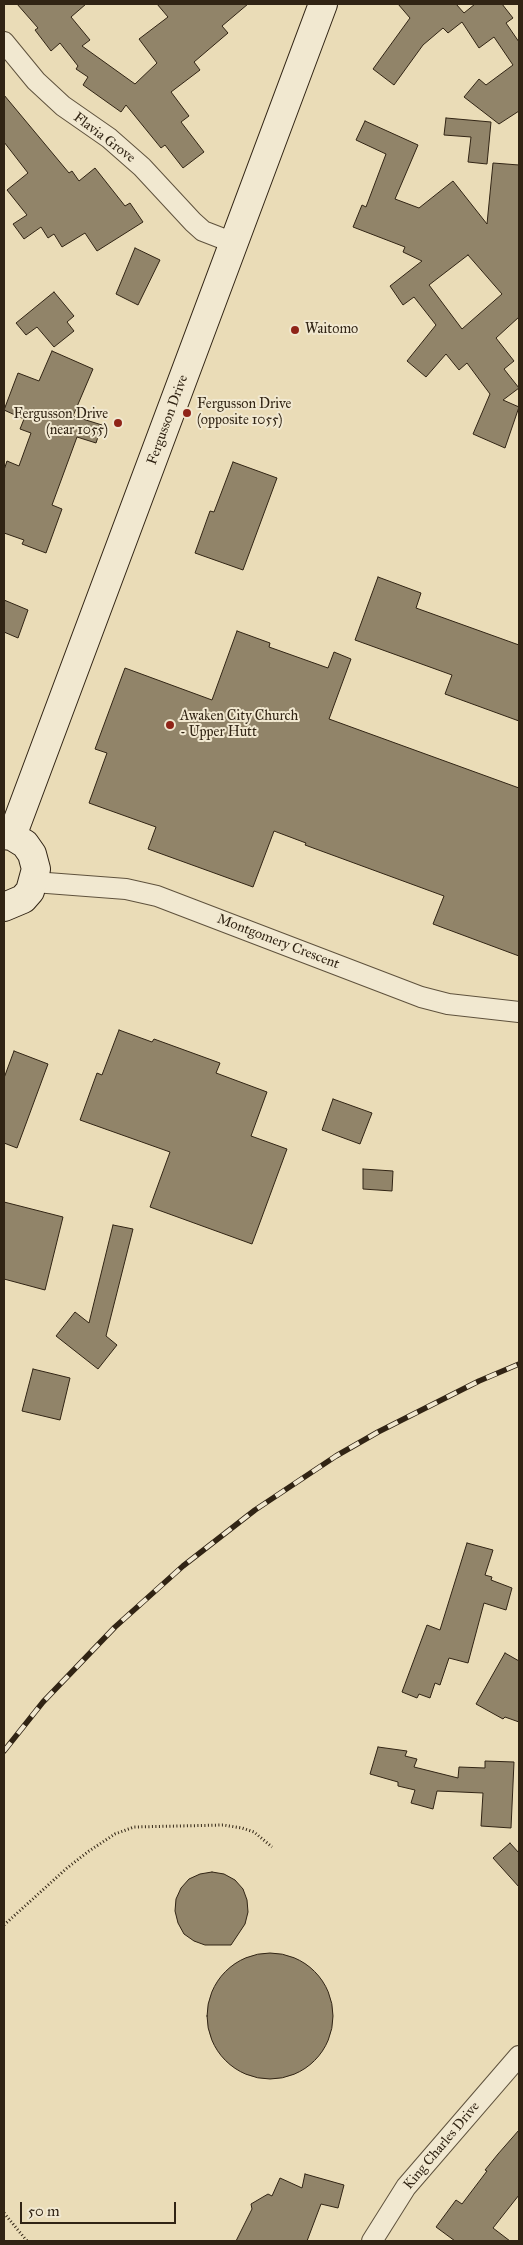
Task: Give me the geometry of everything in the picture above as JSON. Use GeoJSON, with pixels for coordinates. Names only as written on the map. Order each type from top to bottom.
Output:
{"type":"FeatureCollection","features":[{"type":"Feature","properties":{"kind":"main road","name":"Fergusson Drive"},"geometry":{"type":"LineString","coordinates":[[8,836],[323,4]]}},
{"type":"Feature","properties":{"kind":"main road"},"geometry":{"type":"LineString","coordinates":[[4,907],[23,899],[34,882],[36,869],[32,854],[25,844],[8,836]]}},
{"type":"Feature","properties":{"kind":"street","name":"Flavia Grove"},"geometry":{"type":"LineString","coordinates":[[4,42],[36,81],[63,106],[109,138],[142,166],[203,231],[234,243]]}},
{"type":"Feature","properties":{"kind":"street","name":"Montgomery Crescent"},"geometry":{"type":"LineString","coordinates":[[34,882],[126,889],[157,896],[421,997],[448,1004],[519,1012]]}},
{"type":"Feature","properties":{"kind":"street","name":"King Charles Drive"},"geometry":{"type":"LineString","coordinates":[[372,2241],[406,2187],[519,2056]]}},
{"type":"Feature","properties":{"kind":"path"},"geometry":{"type":"LineString","coordinates":[[4,1926],[52,1881],[89,1851],[115,1834],[134,1828],[223,1825],[254,1832],[272,1847]]}},
{"type":"Feature","properties":{"kind":"path"},"geometry":{"type":"LineString","coordinates":[[4,2213],[27,2241]]}},
{"type":"Feature","properties":{"kind":"building"},"geometry":{"type":"Polygon","coordinates":[[[17,4],[86,4],[71,17],[90,40],[82,46],[135,84],[157,63],[139,39],[168,17],[157,4],[248,4],[222,26],[228,33],[194,62],[200,70],[171,92],[189,116],[181,122],[204,152],[183,168],[165,145],[161,148],[126,105],[121,112],[83,85],[88,77],[76,69],[78,66],[60,43],[51,51],[35,30],[38,28],[17,4]]]}},
{"type":"Feature","properties":{"kind":"building"},"geometry":{"type":"Polygon","coordinates":[[[398,4],[456,4],[464,13],[475,4],[502,4],[513,18],[506,23],[519,42],[519,111],[499,124],[464,97],[479,79],[486,85],[513,65],[494,37],[479,48],[462,22],[448,33],[443,28],[423,45],[394,85],[373,69],[410,18],[398,4]]]}},
{"type":"Feature","properties":{"kind":"building"},"geometry":{"type":"Polygon","coordinates":[[[4,95],[69,173],[72,171],[79,181],[95,168],[125,206],[130,203],[143,222],[97,251],[85,233],[62,247],[54,234],[48,238],[41,227],[24,239],[13,224],[27,215],[7,190],[28,173],[4,142],[4,95]]]}},
{"type":"Feature","properties":{"kind":"building"},"geometry":{"type":"Polygon","coordinates":[[[446,118],[491,122],[487,164],[468,162],[471,137],[444,135],[446,118]]]}},
{"type":"Feature","properties":{"kind":"building"},"geometry":{"type":"Polygon","coordinates":[[[365,121],[418,145],[395,199],[419,208],[453,181],[487,224],[493,163],[519,165],[519,317],[496,338],[514,361],[504,369],[519,388],[503,400],[519,407],[505,448],[473,434],[490,394],[467,363],[459,370],[446,354],[426,377],[407,361],[436,325],[414,297],[403,305],[390,286],[422,261],[403,252],[405,247],[353,227],[362,205],[366,207],[386,154],[356,140],[365,121]],[[468,255],[429,285],[462,329],[502,294],[468,255]]]}},
{"type":"Feature","properties":{"kind":"building"},"geometry":{"type":"Polygon","coordinates":[[[135,248],[160,260],[138,305],[116,294],[135,248]]]}},
{"type":"Feature","properties":{"kind":"building"},"geometry":{"type":"Polygon","coordinates":[[[54,292],[74,316],[67,322],[74,331],[54,347],[37,327],[26,335],[16,323],[54,292]]]}},
{"type":"Feature","properties":{"kind":"building"},"geometry":{"type":"Polygon","coordinates":[[[52,351],[93,369],[73,416],[102,425],[96,443],[77,437],[52,505],[62,509],[46,553],[22,544],[24,540],[4,533],[4,470],[7,461],[19,466],[31,433],[20,429],[24,419],[4,410],[18,373],[39,381],[52,351]]]}},
{"type":"Feature","properties":{"kind":"building"},"geometry":{"type":"Polygon","coordinates":[[[233,462],[277,478],[243,570],[195,553],[210,511],[214,512],[233,462]]]}},
{"type":"Feature","properties":{"kind":"building"},"geometry":{"type":"Polygon","coordinates":[[[378,577],[421,593],[416,608],[519,645],[519,721],[445,694],[452,675],[355,640],[378,577]]]}},
{"type":"Feature","properties":{"kind":"building"},"geometry":{"type":"Polygon","coordinates":[[[4,600],[28,610],[18,638],[4,632],[4,600]]]}},
{"type":"Feature","properties":{"kind":"building"},"geometry":{"type":"Polygon","coordinates":[[[237,631],[270,643],[269,647],[328,668],[334,652],[351,659],[329,719],[519,788],[519,956],[433,924],[444,896],[305,845],[306,843],[274,831],[253,887],[148,849],[156,827],[89,803],[107,753],[95,749],[125,668],[212,700],[237,631]]]}},
{"type":"Feature","properties":{"kind":"building"},"geometry":{"type":"Polygon","coordinates":[[[119,1030],[152,1042],[154,1039],[220,1063],[216,1073],[267,1092],[251,1136],[287,1149],[252,1244],[150,1207],[170,1152],[80,1120],[97,1073],[102,1075],[119,1030]]]}},
{"type":"Feature","properties":{"kind":"building"},"geometry":{"type":"Polygon","coordinates":[[[14,1051],[48,1064],[17,1148],[4,1143],[4,1078],[14,1051]]]}},
{"type":"Feature","properties":{"kind":"building"},"geometry":{"type":"Polygon","coordinates":[[[333,1099],[372,1113],[360,1144],[322,1130],[333,1099]]]}},
{"type":"Feature","properties":{"kind":"building"},"geometry":{"type":"Polygon","coordinates":[[[363,1169],[393,1171],[392,1191],[363,1189],[363,1169]]]}},
{"type":"Feature","properties":{"kind":"building"},"geometry":{"type":"Polygon","coordinates":[[[4,1202],[63,1217],[45,1290],[4,1279],[4,1202]]]}},
{"type":"Feature","properties":{"kind":"building"},"geometry":{"type":"Polygon","coordinates":[[[113,1225],[133,1229],[106,1336],[117,1345],[98,1369],[56,1336],[75,1312],[89,1323],[113,1225]]]}},
{"type":"Feature","properties":{"kind":"building"},"geometry":{"type":"Polygon","coordinates":[[[33,1369],[70,1378],[60,1420],[22,1411],[33,1369]]]}},
{"type":"Feature","properties":{"kind":"building"},"geometry":{"type":"Polygon","coordinates":[[[467,1543],[493,1550],[485,1575],[492,1577],[491,1580],[512,1588],[506,1610],[484,1603],[468,1663],[449,1658],[440,1685],[435,1683],[430,1698],[419,1694],[417,1698],[402,1692],[427,1625],[440,1630],[467,1543]]]}},
{"type":"Feature","properties":{"kind":"building"},"geometry":{"type":"Polygon","coordinates":[[[505,1653],[519,1661],[519,1722],[505,1717],[503,1719],[476,1704],[505,1653]]]}},
{"type":"Feature","properties":{"kind":"building"},"geometry":{"type":"Polygon","coordinates":[[[378,1747],[407,1751],[405,1756],[417,1759],[414,1767],[458,1778],[459,1767],[485,1768],[485,1761],[514,1762],[511,1828],[481,1826],[483,1793],[437,1791],[433,1809],[411,1803],[415,1790],[398,1786],[398,1782],[370,1774],[378,1747]]]}},
{"type":"Feature","properties":{"kind":"building"},"geometry":{"type":"Polygon","coordinates":[[[510,1843],[519,1853],[519,1887],[493,1858],[510,1843]]]}},
{"type":"Feature","properties":{"kind":"building"},"geometry":{"type":"Polygon","coordinates":[[[212,1872],[224,1874],[235,1880],[243,1889],[247,1900],[248,1912],[245,1924],[231,1945],[205,1945],[194,1941],[184,1934],[178,1923],[175,1911],[176,1899],[181,1888],[189,1879],[200,1874],[212,1872]]]}},
{"type":"Feature","properties":{"kind":"building"},"geometry":{"type":"Polygon","coordinates":[[[270,1953],[294,1957],[315,1971],[329,1992],[333,2016],[329,2040],[315,2061],[294,2075],[270,2079],[246,2075],[225,2061],[211,2040],[207,2016],[211,1992],[225,1971],[246,1957],[270,1953]]]}},
{"type":"Feature","properties":{"kind":"building"},"geometry":{"type":"Polygon","coordinates":[[[519,2130],[519,2195],[493,2228],[510,2241],[455,2241],[436,2227],[456,2200],[462,2204],[487,2171],[485,2170],[519,2130]]]}},
{"type":"Feature","properties":{"kind":"building"},"geometry":{"type":"Polygon","coordinates":[[[305,2174],[344,2185],[338,2208],[321,2204],[307,2241],[236,2241],[252,2209],[251,2204],[268,2194],[272,2196],[280,2178],[302,2188],[305,2174]]]}},
{"type":"Feature","properties":{"kind":"railway"},"geometry":{"type":"LineString","coordinates":[[4,1751],[43,1702],[115,1627],[183,1566],[255,1510],[336,1456],[378,1432],[479,1381],[519,1364]]}},
{"type":"Feature","properties":{"kind":"place","name":"Waitomo"},"geometry":{"type":"Point","coordinates":[295,330]}},
{"type":"Feature","properties":{"kind":"place","name":"Fergusson Drive (opposite 1055)"},"geometry":{"type":"Point","coordinates":[187,413]}},
{"type":"Feature","properties":{"kind":"place","name":"Fergusson Drive (near 1055)"},"geometry":{"type":"Point","coordinates":[118,423]}},
{"type":"Feature","properties":{"kind":"place","name":"Awaken City Church - Upper Hutt"},"geometry":{"type":"Point","coordinates":[170,725]}}]}
